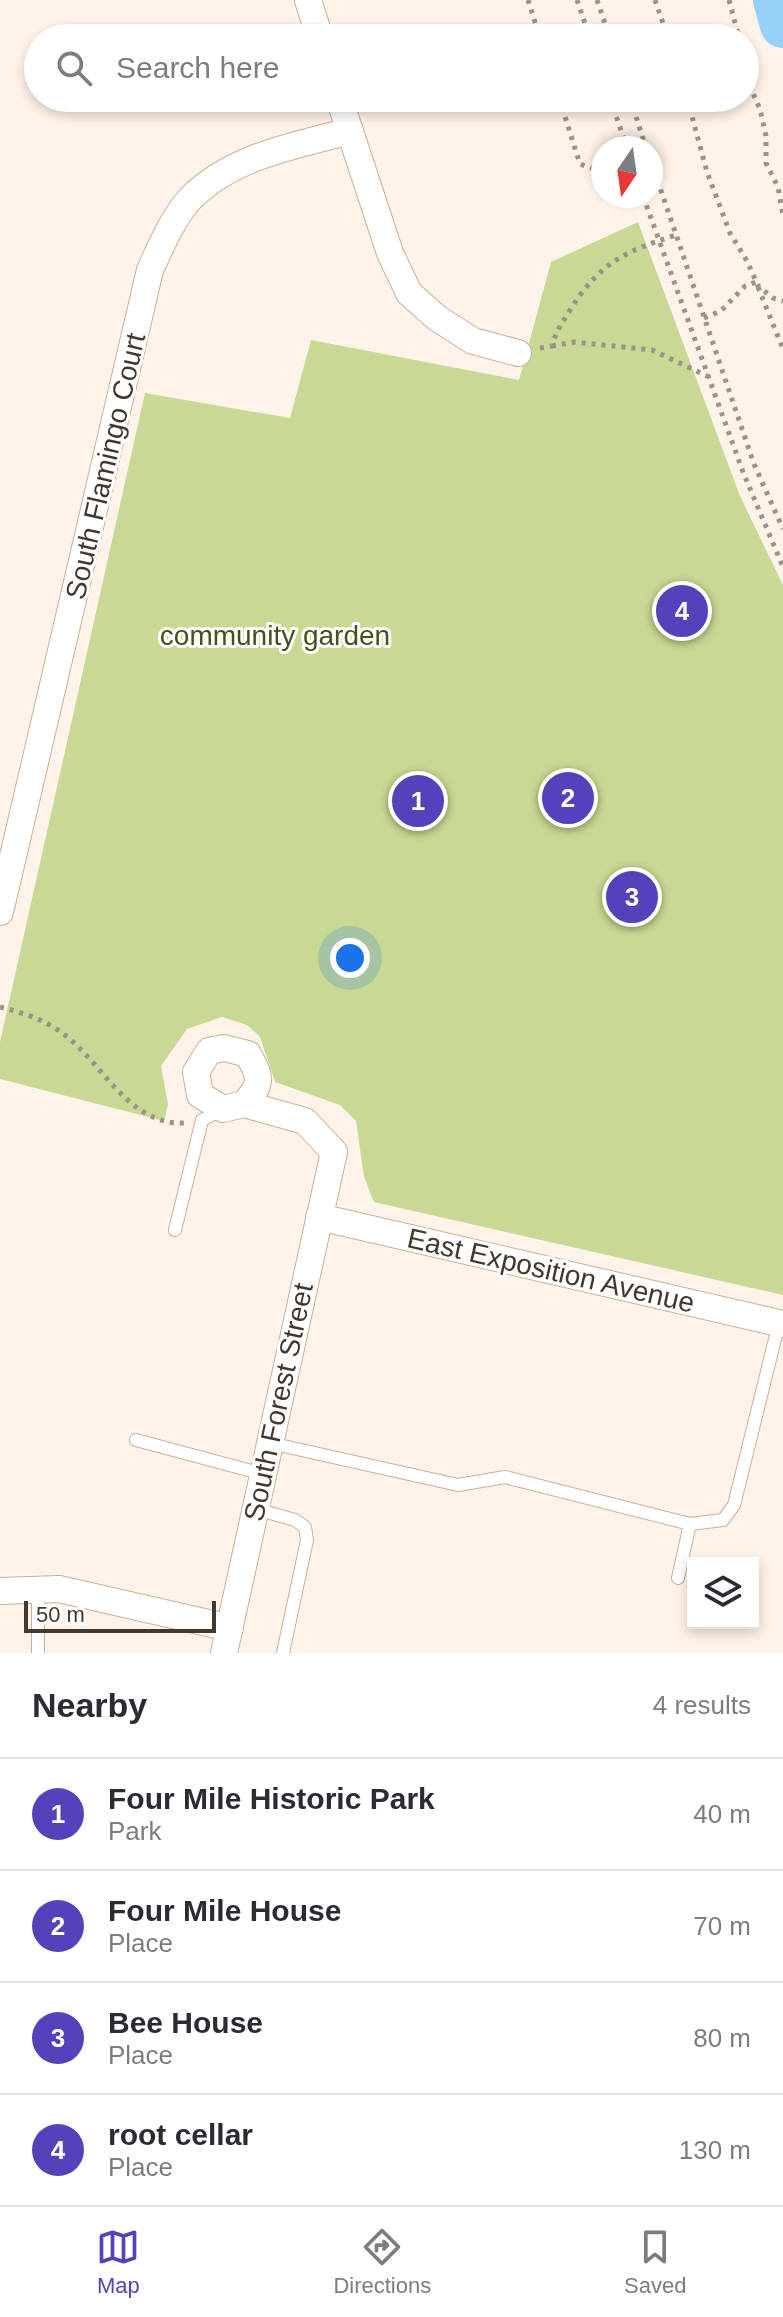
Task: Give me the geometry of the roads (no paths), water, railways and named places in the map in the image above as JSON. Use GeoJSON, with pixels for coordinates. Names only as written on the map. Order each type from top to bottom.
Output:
{"type":"FeatureCollection","features":[{"type":"Feature","properties":{"kind":"street"},"geometry":{"type":"LineString","coordinates":[[308,0],[316,24]]}},
{"type":"Feature","properties":{"kind":"street"},"geometry":{"type":"LineString","coordinates":[[344,112],[390,253],[409,293],[437,318],[473,341],[518,353]]}},
{"type":"Feature","properties":{"kind":"street","name":"South Flamingo Court"},"geometry":{"type":"LineString","coordinates":[[0,912],[150,270],[167,234],[188,201],[209,183],[249,159],[350,131]]}},
{"type":"Feature","properties":{"kind":"street","name":"South Forest Street"},"geometry":{"type":"LineString","coordinates":[[223,1111],[305,1121],[334,1152],[227,1640]]}},
{"type":"Feature","properties":{"kind":"street","name":"East Exposition Avenue"},"geometry":{"type":"LineString","coordinates":[[319,1217],[781,1323]]}},
{"type":"Feature","properties":{"kind":"street"},"geometry":{"type":"LineString","coordinates":[[0,1591],[59,1589],[227,1640]]}},
{"type":"Feature","properties":{"kind":"lane"},"geometry":{"type":"LineString","coordinates":[[175,1230],[223,1111]]}},
{"type":"Feature","properties":{"kind":"lane"},"geometry":{"type":"LineString","coordinates":[[270,1443],[458,1485],[505,1477],[690,1524],[723,1520],[734,1505],[781,1323]]}},
{"type":"Feature","properties":{"kind":"lane"},"geometry":{"type":"LineString","coordinates":[[136,1440],[263,1474]]}},
{"type":"Feature","properties":{"kind":"lane"},"geometry":{"type":"LineString","coordinates":[[256,1509],[295,1520],[305,1527],[307,1540],[283,1653]]}},
{"type":"Feature","properties":{"kind":"lane"},"geometry":{"type":"LineString","coordinates":[[678,1578],[690,1524]]}},
{"type":"Feature","properties":{"kind":"lane"},"geometry":{"type":"LineString","coordinates":[[38,1590],[38,1653]]}},
{"type":"Feature","properties":{"kind":"waterway"},"geometry":{"type":"LineString","coordinates":[[776,0],[783,25]]}},
{"type":"Feature","properties":{"kind":"place","name":"root cellar"},"geometry":{"type":"Point","coordinates":[682,611]}},
{"type":"Feature","properties":{"kind":"place","name":"Four Mile House"},"geometry":{"type":"Point","coordinates":[568,798]}},
{"type":"Feature","properties":{"kind":"place","name":"Four Mile Historic Park"},"geometry":{"type":"Point","coordinates":[418,801]}},
{"type":"Feature","properties":{"kind":"place","name":"Bee House"},"geometry":{"type":"Point","coordinates":[632,897]}},
{"type":"Feature","properties":{"kind":"park label","name":"community garden"},"geometry":{"type":"Point","coordinates":[275,635]}}]}
